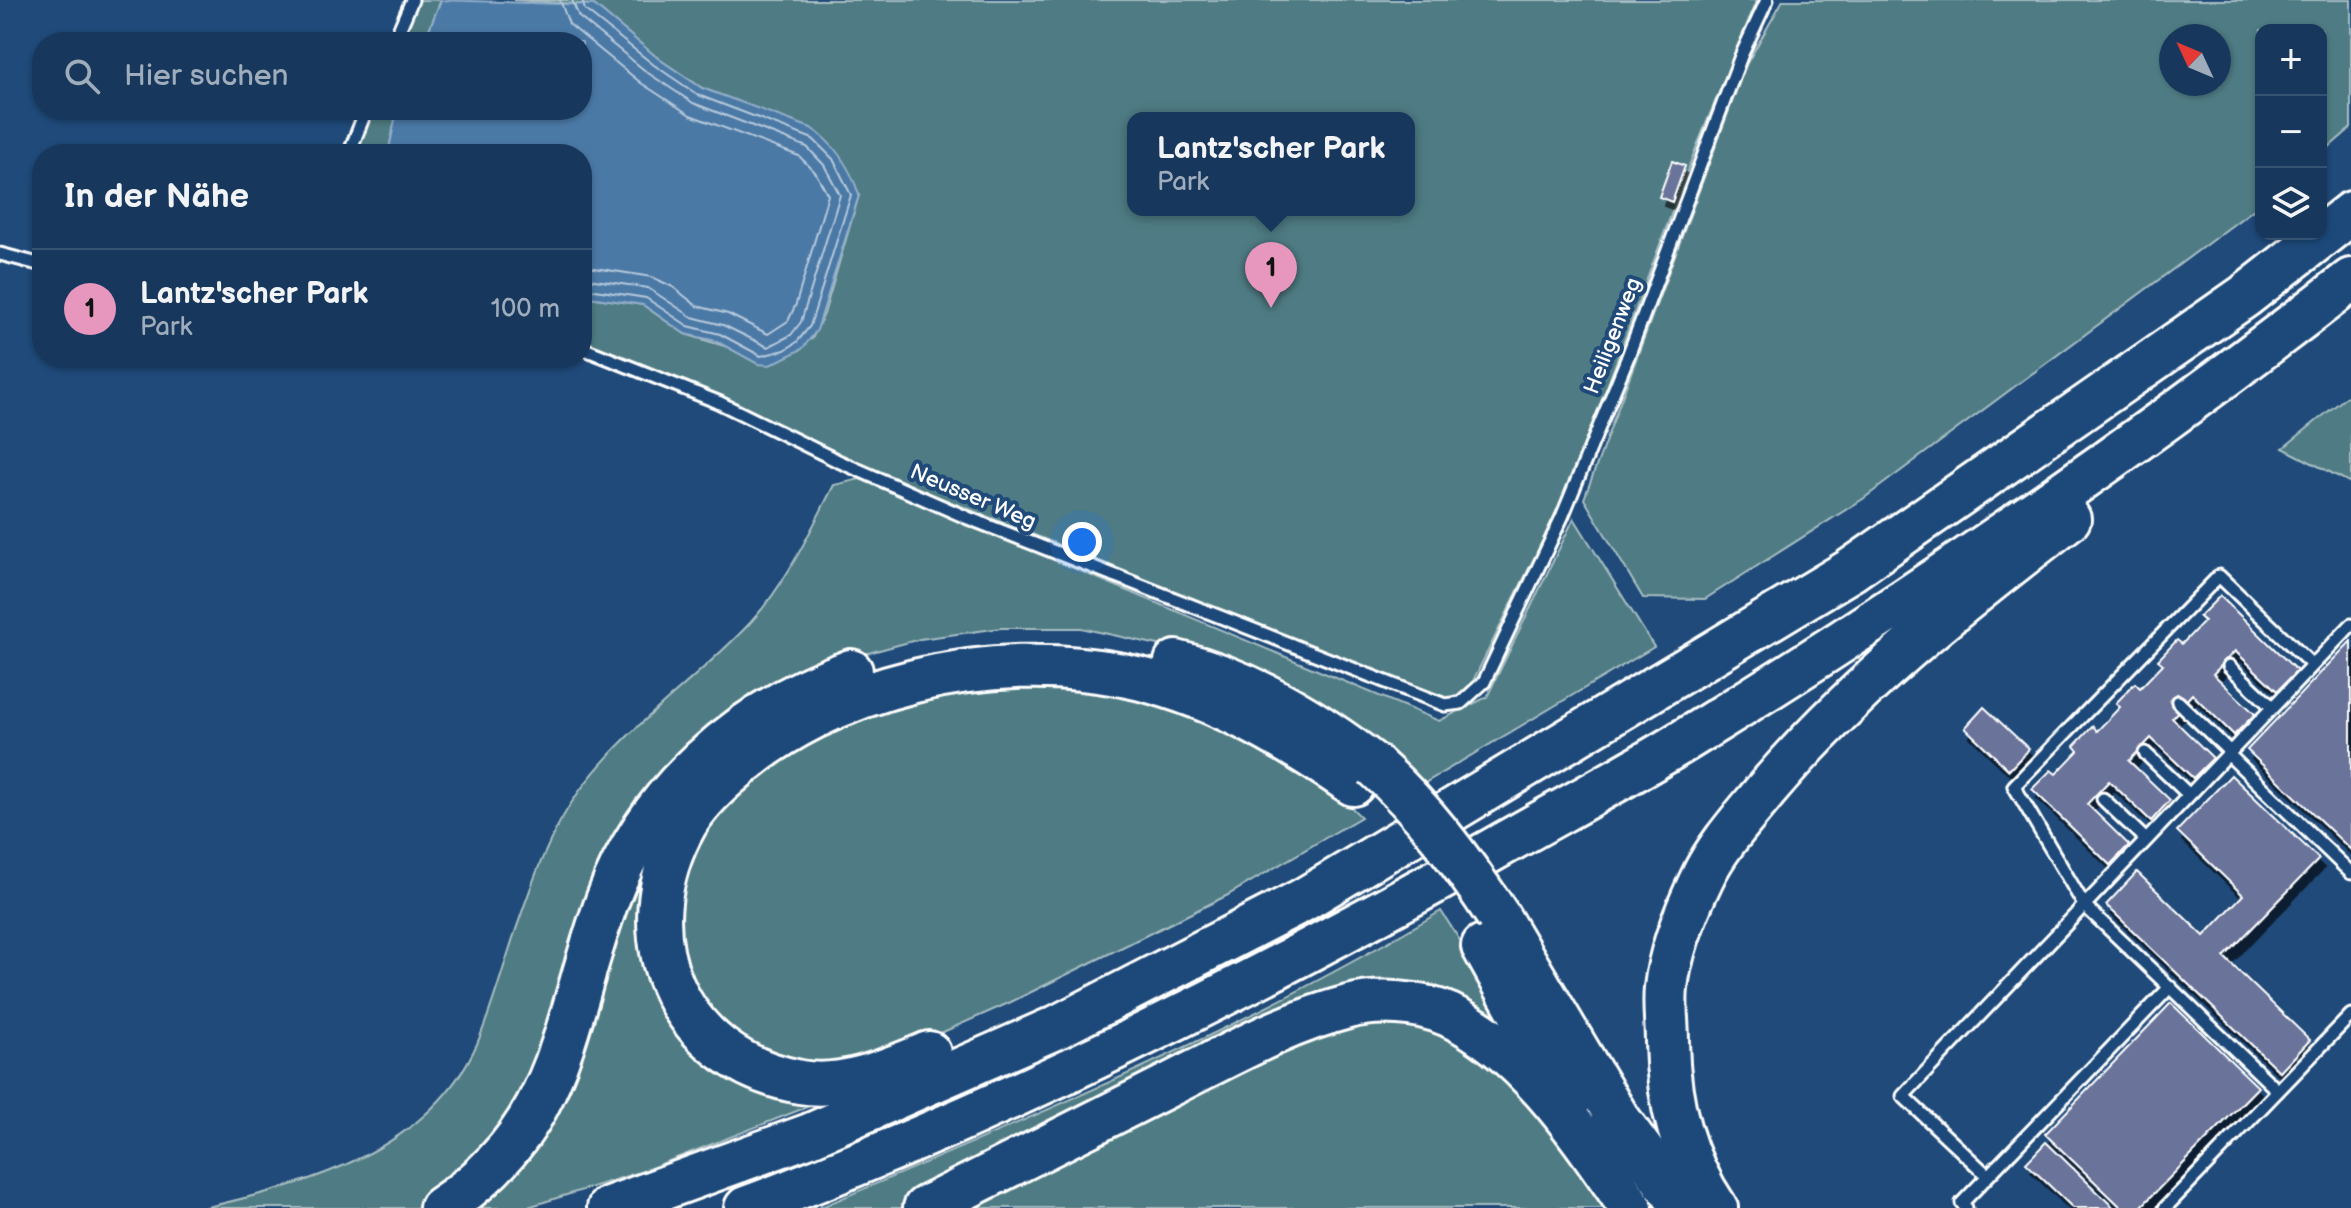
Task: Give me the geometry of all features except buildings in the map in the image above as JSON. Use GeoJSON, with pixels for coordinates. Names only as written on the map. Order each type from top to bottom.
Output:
{"type":"FeatureCollection","features":[{"type":"Feature","properties":{"kind":"highway"},"geometry":{"type":"LineString","coordinates":[[609,1208],[810,1135],[1057,1027],[1254,927],[1851,570],[2245,296],[2351,213]]}},
{"type":"Feature","properties":{"kind":"highway"},"geometry":{"type":"LineString","coordinates":[[746,1208],[827,1177],[1078,1067],[1329,942],[1659,756],[1928,586],[2274,339],[2351,280]]}},
{"type":"Feature","properties":{"kind":"highway"},"geometry":{"type":"LineString","coordinates":[[1716,1208],[1699,1182],[1668,1087],[1666,987],[1680,931],[1703,876],[1738,823],[1790,762],[1864,688],[1957,606],[2202,417],[2274,339]]}},
{"type":"Feature","properties":{"kind":"highway"},"geometry":{"type":"LineString","coordinates":[[441,1208],[492,1167],[538,1105],[561,1057],[607,902],[624,861],[648,821],[708,754],[754,718],[797,692],[919,651],[1000,641],[1065,641],[1125,650],[1233,680],[1326,729],[1364,775]]}},
{"type":"Feature","properties":{"kind":"highway"},"geometry":{"type":"LineString","coordinates":[[1254,927],[1102,974],[963,1040],[884,1071],[848,1081],[802,1082],[764,1072],[723,1050],[691,1018],[664,971],[657,931],[657,897],[669,859],[686,823],[711,791],[748,757],[832,707],[931,677],[995,669],[1123,675],[1242,715],[1300,748],[1405,794],[1449,844],[1594,1155]]}},
{"type":"Feature","properties":{"kind":"highway"},"geometry":{"type":"LineString","coordinates":[[1486,924],[1617,1117],[1684,1208]]}},
{"type":"Feature","properties":{"kind":"highway"},"geometry":{"type":"LineString","coordinates":[[925,1208],[1284,1028],[1350,1006],[1400,1003],[1447,1014],[1490,1039],[1530,1078],[1594,1155],[1631,1208]]}},
{"type":"Feature","properties":{"kind":"lane"},"geometry":{"type":"LineString","coordinates":[[398,32],[412,0]]}},
{"type":"Feature","properties":{"kind":"lane","name":"Heiligenweg"},"geometry":{"type":"LineString","coordinates":[[1484,682],[1633,361],[1701,156],[1767,0]]}},
{"type":"Feature","properties":{"kind":"lane"},"geometry":{"type":"LineString","coordinates":[[353,144],[362,120]]}},
{"type":"Feature","properties":{"kind":"lane"},"geometry":{"type":"LineString","coordinates":[[0,254],[32,262]]}},
{"type":"Feature","properties":{"kind":"lane","name":"Neusser Weg"},"geometry":{"type":"LineString","coordinates":[[592,352],[718,402],[968,518],[1445,705],[1461,703],[1484,682]]}},
{"type":"Feature","properties":{"kind":"lane"},"geometry":{"type":"LineString","coordinates":[[2278,1091],[2084,905],[2014,786],[2219,576],[2312,665]]}},
{"type":"Feature","properties":{"kind":"lane"},"geometry":{"type":"LineString","coordinates":[[1988,1176],[1903,1096],[2351,625]]}},
{"type":"Feature","properties":{"kind":"lane"},"geometry":{"type":"LineString","coordinates":[[2229,666],[2272,707]]}},
{"type":"Feature","properties":{"kind":"lane"},"geometry":{"type":"LineString","coordinates":[[2178,702],[2351,873]]}},
{"type":"Feature","properties":{"kind":"lane"},"geometry":{"type":"LineString","coordinates":[[2145,753],[2189,795]]}},
{"type":"Feature","properties":{"kind":"lane"},"geometry":{"type":"LineString","coordinates":[[2103,799],[2146,840]]}},
{"type":"Feature","properties":{"kind":"lane"},"geometry":{"type":"LineString","coordinates":[[1966,1208],[1962,1203],[2170,987]]}},
{"type":"Feature","properties":{"kind":"lane"},"geometry":{"type":"LineString","coordinates":[[2165,1208],[2351,1015]]}},
{"type":"Feature","properties":{"kind":"green space"},"geometry":{"type":"Polygon","coordinates":[[[415,0],[441,0],[428,32],[401,32],[415,0]]]}},
{"type":"Feature","properties":{"kind":"green space"},"geometry":{"type":"Polygon","coordinates":[[[514,0],[1757,0],[1694,153],[1570,486],[1469,689],[1458,700],[1446,699],[864,467],[592,350],[592,297],[643,305],[685,334],[734,349],[812,339],[824,314],[859,195],[839,155],[818,133],[702,88],[659,59],[594,5],[514,0]]]}},
{"type":"Feature","properties":{"kind":"green space"},"geometry":{"type":"Polygon","coordinates":[[[1783,0],[2351,0],[2351,128],[2327,149],[2327,24],[2255,24],[2255,208],[1863,499],[1705,599],[1643,598],[1584,499],[1746,65],[1783,0]]]}},
{"type":"Feature","properties":{"kind":"green space"},"geometry":{"type":"Polygon","coordinates":[[[365,120],[395,120],[390,144],[355,144],[365,120]]]}},
{"type":"Feature","properties":{"kind":"green space"},"geometry":{"type":"Polygon","coordinates":[[[2351,393],[2351,483],[2283,448],[2351,393]]]}},
{"type":"Feature","properties":{"kind":"green space"},"geometry":{"type":"Polygon","coordinates":[[[860,479],[1439,721],[1487,697],[1574,518],[1654,647],[1423,784],[1190,652],[1081,628],[1001,628],[920,639],[839,661],[703,739],[516,1122],[440,1195],[417,1208],[203,1208],[283,1187],[361,1158],[396,1137],[428,1112],[455,1081],[477,1044],[540,864],[578,793],[617,747],[728,645],[763,608],[796,557],[834,485],[860,479]]]}},
{"type":"Feature","properties":{"kind":"green space"},"geometry":{"type":"Polygon","coordinates":[[[1063,683],[1191,709],[1334,790],[1361,817],[1228,895],[1011,1002],[900,1051],[820,1068],[759,1054],[703,1009],[671,917],[685,853],[767,758],[903,697],[1063,683]]]}},
{"type":"Feature","properties":{"kind":"green space"},"geometry":{"type":"Polygon","coordinates":[[[648,846],[667,1006],[830,1098],[643,1171],[525,1208],[464,1208],[601,962],[648,846]]]}},
{"type":"Feature","properties":{"kind":"green space"},"geometry":{"type":"Polygon","coordinates":[[[1441,911],[1536,1058],[1566,1155],[1606,1208],[819,1208],[1057,1106],[1213,1034],[1441,911]]]}},
{"type":"Feature","properties":{"kind":"water"},"geometry":{"type":"Polygon","coordinates":[[[441,0],[594,5],[659,59],[702,88],[811,128],[828,142],[847,167],[859,195],[817,330],[802,349],[770,365],[758,364],[716,341],[685,334],[643,305],[592,297],[592,144],[390,144],[395,120],[592,120],[592,32],[428,32],[441,0]]]}},
{"type":"Feature","properties":{"kind":"place","name":"Lantz'scher Park"},"geometry":{"type":"Point","coordinates":[1271,308]}}]}
